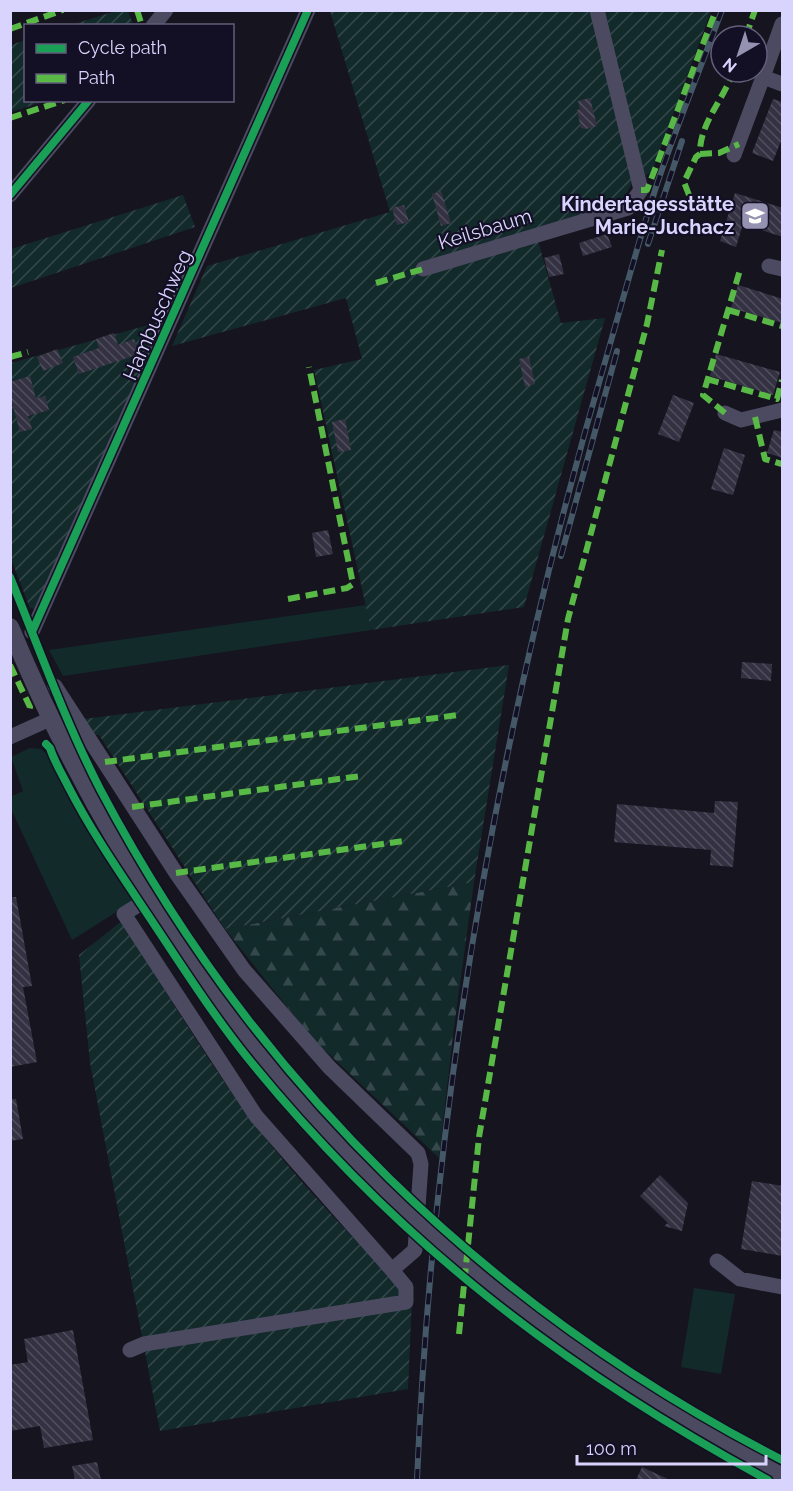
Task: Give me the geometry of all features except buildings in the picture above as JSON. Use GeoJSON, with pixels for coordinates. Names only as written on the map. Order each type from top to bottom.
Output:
{"type":"FeatureCollection","features":[{"type":"Feature","properties":{"kind":"street"},"geometry":{"type":"LineString","coordinates":[[155,24],[166,10]]}},
{"type":"Feature","properties":{"kind":"street","name":"Hambuschweg"},"geometry":{"type":"LineString","coordinates":[[32,632],[308,10]]}},
{"type":"Feature","properties":{"kind":"street","name":"Keilsbaum"},"geometry":{"type":"LineString","coordinates":[[423,269],[628,208],[641,190],[597,10]]}},
{"type":"Feature","properties":{"kind":"street"},"geometry":{"type":"LineString","coordinates":[[769,63],[783,24]]}},
{"type":"Feature","properties":{"kind":"street"},"geometry":{"type":"LineString","coordinates":[[734,155],[761,84]]}},
{"type":"Feature","properties":{"kind":"street"},"geometry":{"type":"LineString","coordinates":[[10,195],[87,102]]}},
{"type":"Feature","properties":{"kind":"street"},"geometry":{"type":"LineString","coordinates":[[725,413],[741,420],[783,410]]}},
{"type":"Feature","properties":{"kind":"street"},"geometry":{"type":"LineString","coordinates":[[10,627],[50,719],[86,789],[151,897],[207,982],[255,1047],[322,1126],[396,1202],[485,1282],[550,1332],[617,1378],[783,1474]]}},
{"type":"Feature","properties":{"kind":"street"},"geometry":{"type":"LineString","coordinates":[[55,686],[176,873],[244,970],[329,1067],[418,1153],[421,1164],[415,1250],[392,1270]]}},
{"type":"Feature","properties":{"kind":"street"},"geometry":{"type":"LineString","coordinates":[[10,737],[50,719]]}},
{"type":"Feature","properties":{"kind":"street"},"geometry":{"type":"LineString","coordinates":[[129,1350],[144,1344],[406,1302],[406,1287],[256,1116],[124,914],[151,897]]}},
{"type":"Feature","properties":{"kind":"street"},"geometry":{"type":"LineString","coordinates":[[717,1261],[740,1279],[783,1287]]}},
{"type":"Feature","properties":{"kind":"green space"},"geometry":{"type":"Polygon","coordinates":[[[119,10],[128,11],[133,24],[74,24],[119,10]]]}},
{"type":"Feature","properties":{"kind":"green space"},"geometry":{"type":"Polygon","coordinates":[[[330,11],[711,11],[652,172],[633,182],[619,206],[535,230],[561,323],[605,318],[524,607],[371,630],[314,370],[362,359],[346,298],[172,346],[207,266],[390,212],[330,11]]]}},
{"type":"Feature","properties":{"kind":"green space"},"geometry":{"type":"Polygon","coordinates":[[[24,40],[24,102],[43,102],[11,112],[11,45],[24,40]]]}},
{"type":"Feature","properties":{"kind":"green space"},"geometry":{"type":"Polygon","coordinates":[[[183,195],[195,227],[11,288],[11,249],[183,195]]]}},
{"type":"Feature","properties":{"kind":"green space"},"geometry":{"type":"Polygon","coordinates":[[[163,321],[36,609],[30,608],[11,559],[11,363],[163,321]]]}},
{"type":"Feature","properties":{"kind":"green space"},"geometry":{"type":"Polygon","coordinates":[[[366,605],[371,630],[63,676],[49,650],[366,605]]]}},
{"type":"Feature","properties":{"kind":"green space"},"geometry":{"type":"Polygon","coordinates":[[[509,665],[474,882],[225,929],[99,735],[94,735],[84,719],[509,665]]]}},
{"type":"Feature","properties":{"kind":"green space"},"geometry":{"type":"Polygon","coordinates":[[[30,748],[41,749],[48,755],[77,813],[134,901],[72,940],[11,809],[10,797],[23,791],[11,757],[30,748]]]}},
{"type":"Feature","properties":{"kind":"green space"},"geometry":{"type":"Polygon","coordinates":[[[474,882],[439,1158],[311,1037],[225,929],[474,882]]]}},
{"type":"Feature","properties":{"kind":"green space"},"geometry":{"type":"Polygon","coordinates":[[[123,920],[196,1040],[263,1135],[324,1207],[412,1298],[408,1389],[160,1431],[90,1063],[79,955],[123,920]]]}},
{"type":"Feature","properties":{"kind":"green space"},"geometry":{"type":"Polygon","coordinates":[[[694,1288],[735,1294],[721,1374],[681,1367],[694,1288]]]}},
{"type":"Feature","properties":{"kind":"railway"},"geometry":{"type":"LineString","coordinates":[[417,1480],[425,1337],[456,1051],[478,908],[505,767],[570,486],[633,264],[673,138],[722,10]]}},
{"type":"Feature","properties":{"kind":"railway"},"geometry":{"type":"LineString","coordinates":[[648,244],[682,141]]}},
{"type":"Feature","properties":{"kind":"railway"},"geometry":{"type":"LineString","coordinates":[[561,556],[617,351]]}},
{"type":"Feature","properties":{"kind":"marked path"},"geometry":{"type":"LineString","coordinates":[[10,29],[63,10]]}},
{"type":"Feature","properties":{"kind":"marked path"},"geometry":{"type":"LineString","coordinates":[[137,10],[141,24]]}},
{"type":"Feature","properties":{"kind":"marked path"},"geometry":{"type":"LineString","coordinates":[[641,190],[647,190],[716,10]]}},
{"type":"Feature","properties":{"kind":"marked path"},"geometry":{"type":"LineString","coordinates":[[750,24],[755,10]]}},
{"type":"Feature","properties":{"kind":"marked path"},"geometry":{"type":"LineString","coordinates":[[689,195],[684,182],[696,157],[700,154],[703,132],[728,84]]}},
{"type":"Feature","properties":{"kind":"marked path"},"geometry":{"type":"LineString","coordinates":[[10,118],[59,102]]}},
{"type":"Feature","properties":{"kind":"marked path"},"geometry":{"type":"LineString","coordinates":[[700,154],[719,153],[739,144]]}},
{"type":"Feature","properties":{"kind":"marked path"},"geometry":{"type":"LineString","coordinates":[[459,1334],[479,1137],[568,619],[647,324],[662,250]]}},
{"type":"Feature","properties":{"kind":"marked path"},"geometry":{"type":"LineString","coordinates":[[376,283],[423,269]]}},
{"type":"Feature","properties":{"kind":"marked path"},"geometry":{"type":"LineString","coordinates":[[725,413],[703,395],[740,270]]}},
{"type":"Feature","properties":{"kind":"marked path"},"geometry":{"type":"LineString","coordinates":[[728,310],[782,326]]}},
{"type":"Feature","properties":{"kind":"marked path"},"geometry":{"type":"LineString","coordinates":[[10,357],[28,352]]}},
{"type":"Feature","properties":{"kind":"marked path"},"geometry":{"type":"LineString","coordinates":[[288,599],[347,588],[353,584],[309,367]]}},
{"type":"Feature","properties":{"kind":"marked path"},"geometry":{"type":"LineString","coordinates":[[707,379],[777,399],[782,380]]}},
{"type":"Feature","properties":{"kind":"marked path"},"geometry":{"type":"LineString","coordinates":[[755,417],[765,459],[782,464]]}},
{"type":"Feature","properties":{"kind":"marked path"},"geometry":{"type":"LineString","coordinates":[[10,665],[30,707],[29,712]]}},
{"type":"Feature","properties":{"kind":"marked path"},"geometry":{"type":"LineString","coordinates":[[105,762],[458,715]]}},
{"type":"Feature","properties":{"kind":"marked path"},"geometry":{"type":"LineString","coordinates":[[132,807],[361,776]]}},
{"type":"Feature","properties":{"kind":"marked path"},"geometry":{"type":"LineString","coordinates":[[176,873],[404,841]]}},
{"type":"Feature","properties":{"kind":"cycle path"},"geometry":{"type":"LineString","coordinates":[[32,632],[308,10]]}},
{"type":"Feature","properties":{"kind":"cycle path"},"geometry":{"type":"LineString","coordinates":[[10,195],[87,102]]}},
{"type":"Feature","properties":{"kind":"cycle path"},"geometry":{"type":"LineString","coordinates":[[10,577],[64,711],[100,789],[162,896],[231,997],[306,1091],[389,1178],[478,1259],[573,1333],[675,1400],[782,1460]]}},
{"type":"Feature","properties":{"kind":"cycle path"},"geometry":{"type":"LineString","coordinates":[[46,744],[106,852],[221,1023],[304,1123],[362,1185],[486,1296],[552,1345],[621,1393],[768,1480]]}},
{"type":"Feature","properties":{"kind":"place","name":"Kindertagesstätte Marie-Juchacz"},"geometry":{"type":"Point","coordinates":[755,216]}}]}
